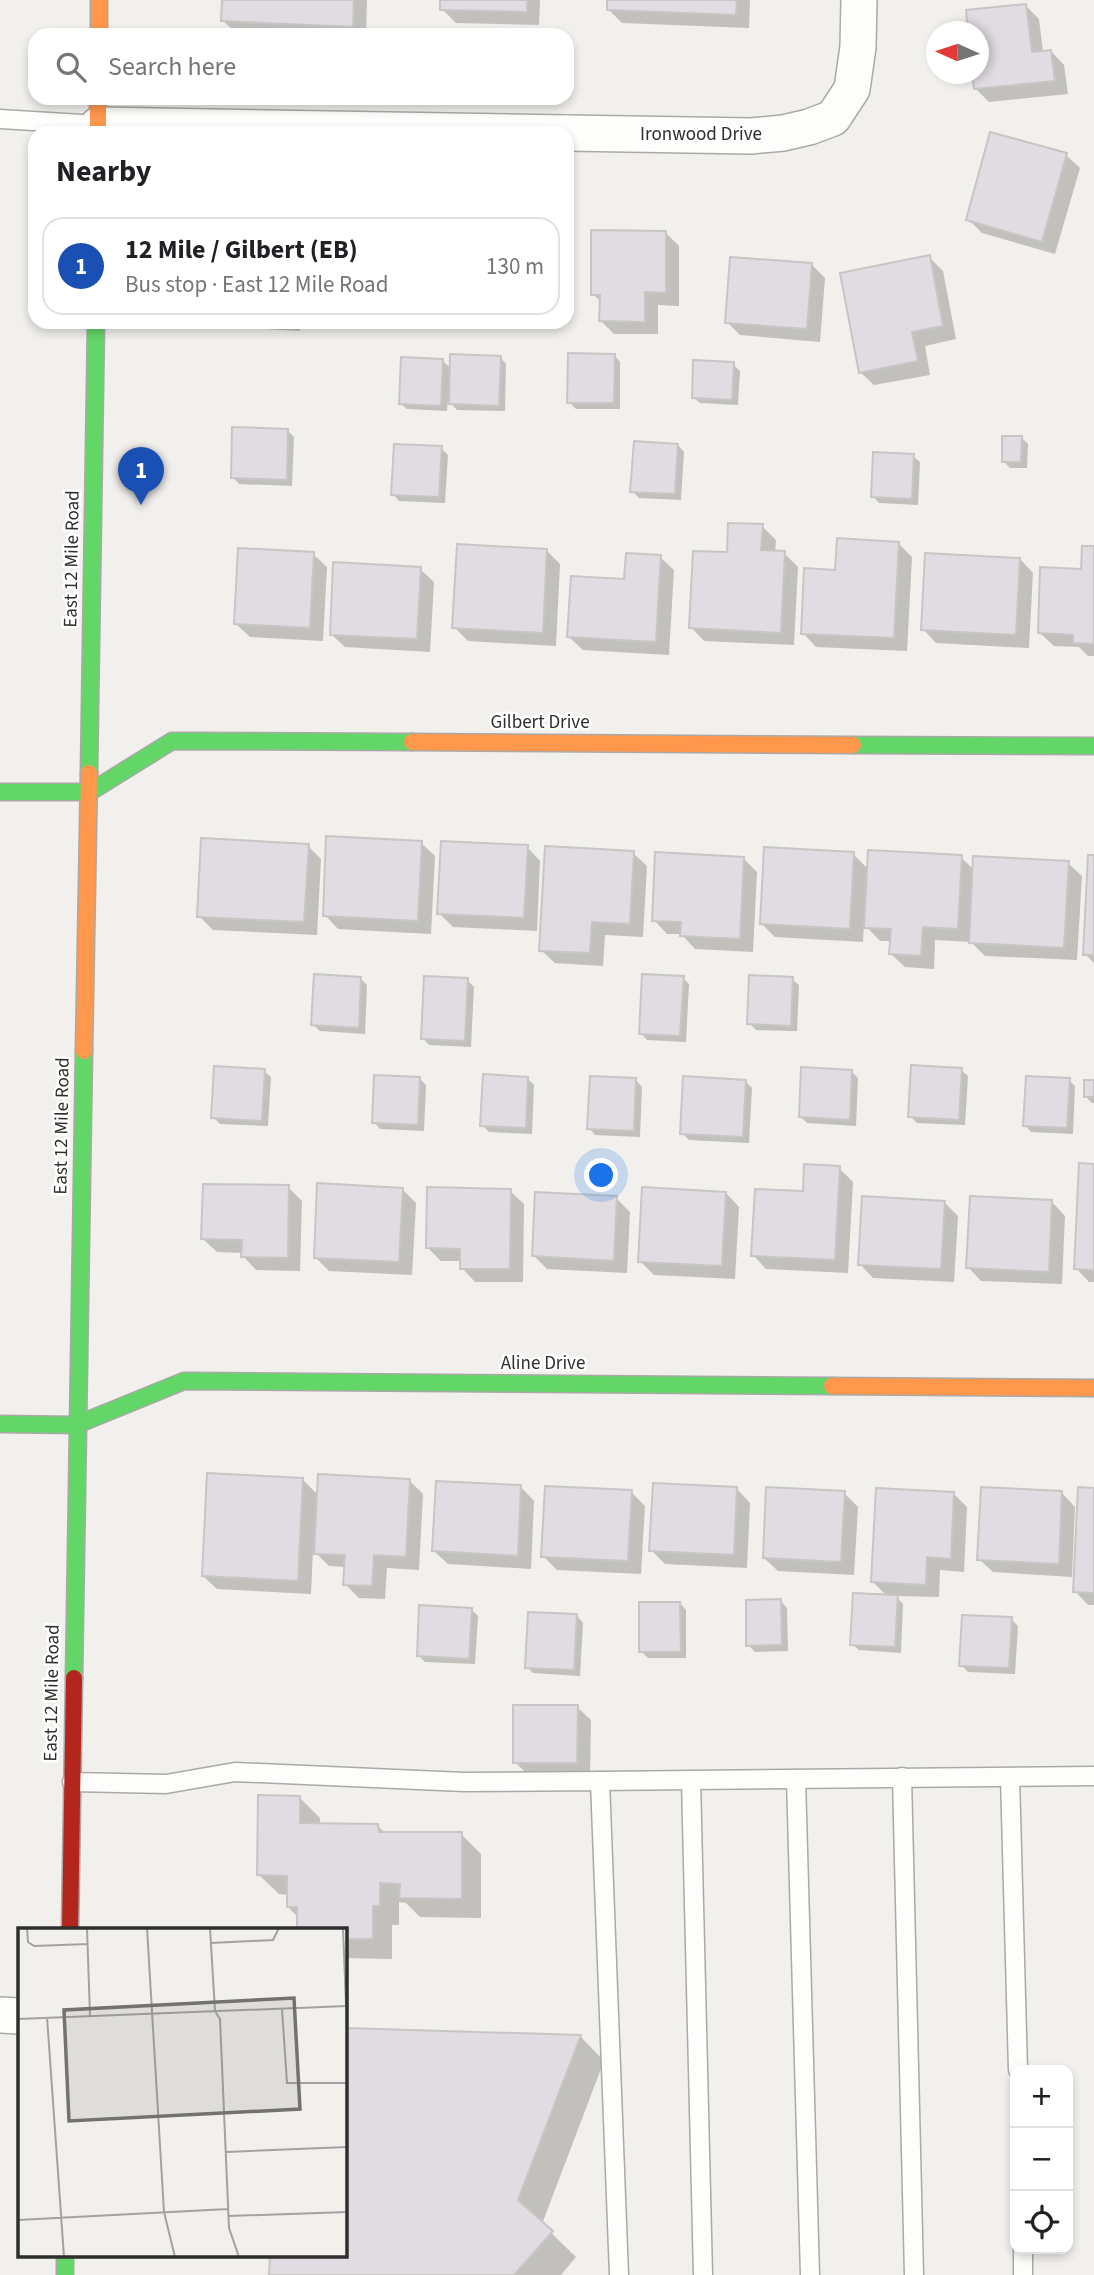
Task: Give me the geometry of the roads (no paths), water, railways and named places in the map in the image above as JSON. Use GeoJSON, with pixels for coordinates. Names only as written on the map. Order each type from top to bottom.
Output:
{"type":"FeatureCollection","features":[{"type":"Feature","properties":{"kind":"street"},"geometry":{"type":"LineString","coordinates":[[99,0],[99,28]]}},
{"type":"Feature","properties":{"kind":"street","name":"Ironwood Drive"},"geometry":{"type":"LineString","coordinates":[[574,133],[751,136],[796,130],[833,118],[852,89],[858,47],[859,0]]}},
{"type":"Feature","properties":{"kind":"street","name":"Ironwood Drive"},"geometry":{"type":"LineString","coordinates":[[98,119],[332,126]]}},
{"type":"Feature","properties":{"kind":"street","name":"East 12 Mile Road"},"geometry":{"type":"LineString","coordinates":[[70,1928],[76,1425],[90,792],[96,329]]}},
{"type":"Feature","properties":{"kind":"street","name":"Gilbert Drive"},"geometry":{"type":"LineString","coordinates":[[90,792],[172,741],[1094,746]]}},
{"type":"Feature","properties":{"kind":"street"},"geometry":{"type":"LineString","coordinates":[[0,792],[90,792]]}},
{"type":"Feature","properties":{"kind":"street","name":"Aline Drive"},"geometry":{"type":"LineString","coordinates":[[0,1424],[76,1425],[184,1381],[1094,1388]]}},
{"type":"Feature","properties":{"kind":"street"},"geometry":{"type":"LineString","coordinates":[[0,2015],[18,2016]]}},
{"type":"Feature","properties":{"kind":"lane"},"geometry":{"type":"LineString","coordinates":[[0,119],[98,119]]}},
{"type":"Feature","properties":{"kind":"lane"},"geometry":{"type":"LineString","coordinates":[[72,1782],[166,1784],[235,1772],[464,1782],[1094,1776]]}},
{"type":"Feature","properties":{"kind":"lane"},"geometry":{"type":"LineString","coordinates":[[902,1777],[914,2275]]}},
{"type":"Feature","properties":{"kind":"lane"},"geometry":{"type":"LineString","coordinates":[[1010,1777],[1018,2065]]}},
{"type":"Feature","properties":{"kind":"lane"},"geometry":{"type":"LineString","coordinates":[[796,1779],[810,2275]]}},
{"type":"Feature","properties":{"kind":"lane"},"geometry":{"type":"LineString","coordinates":[[691,1780],[703,2275]]}},
{"type":"Feature","properties":{"kind":"lane"},"geometry":{"type":"LineString","coordinates":[[600,1781],[619,2275]]}},
{"type":"Feature","properties":{"kind":"lane"},"geometry":{"type":"LineString","coordinates":[[1023,2254],[1023,2275]]}},
{"type":"Feature","properties":{"kind":"place","name":"12 Mile / Gilbert (EB)"},"geometry":{"type":"Point","coordinates":[141,505]}}]}
